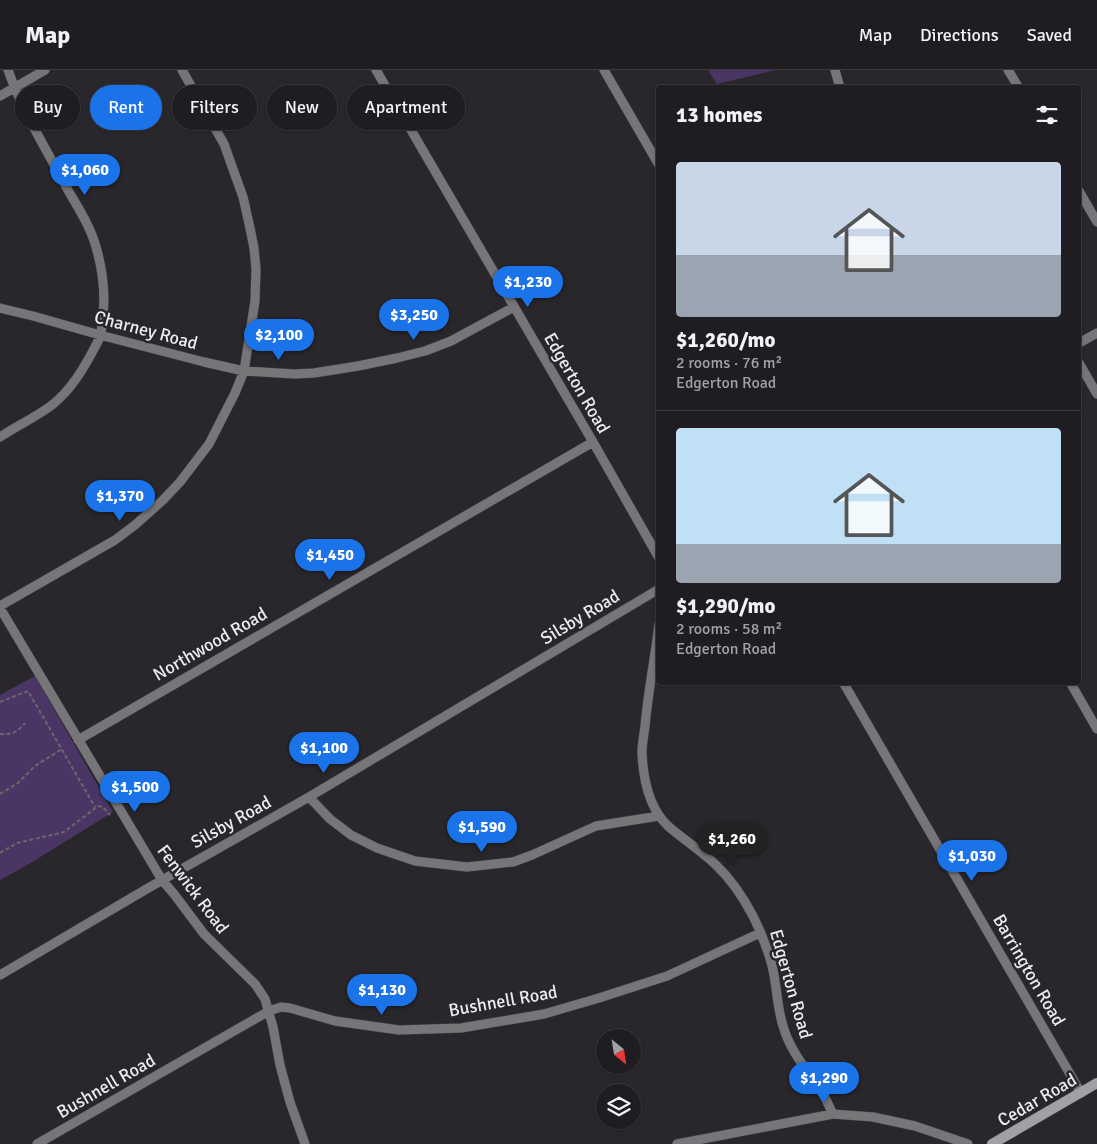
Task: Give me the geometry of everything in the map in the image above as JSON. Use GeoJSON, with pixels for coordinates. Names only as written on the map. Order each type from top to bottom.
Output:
{"type":"FeatureCollection","features":[{"type":"Feature","properties":{"kind":"main road","name":"Cedar Road"},"geometry":{"type":"LineString","coordinates":[[992,1144],[1097,1083]]}},
{"type":"Feature","properties":{"kind":"street"},"geometry":{"type":"LineString","coordinates":[[0,437],[53,404],[86,364],[100,335],[103,295],[102,275],[96,245],[14,88],[8,70]]}},
{"type":"Feature","properties":{"kind":"street"},"geometry":{"type":"LineString","coordinates":[[0,96],[45,70]]}},
{"type":"Feature","properties":{"kind":"street"},"geometry":{"type":"LineString","coordinates":[[0,607],[115,540],[163,500],[180,482],[209,444],[244,371],[255,301],[256,270],[250,228],[243,197],[224,144],[182,70]]}},
{"type":"Feature","properties":{"kind":"street","name":"Edgerton Road"},"geometry":{"type":"LineString","coordinates":[[376,70],[656,553]]}},
{"type":"Feature","properties":{"kind":"street"},"geometry":{"type":"LineString","coordinates":[[604,70],[656,160]]}},
{"type":"Feature","properties":{"kind":"street"},"geometry":{"type":"LineString","coordinates":[[835,70],[839,85]]}},
{"type":"Feature","properties":{"kind":"street"},"geometry":{"type":"LineString","coordinates":[[1008,70],[1016,85]]}},
{"type":"Feature","properties":{"kind":"street"},"geometry":{"type":"LineString","coordinates":[[1081,194],[1097,222]]}},
{"type":"Feature","properties":{"kind":"street","name":"Charney Road"},"geometry":{"type":"LineString","coordinates":[[0,308],[244,371],[294,374],[358,366],[426,351],[514,307]]}},
{"type":"Feature","properties":{"kind":"street"},"geometry":{"type":"LineString","coordinates":[[1081,342],[1097,333]]}},
{"type":"Feature","properties":{"kind":"street"},"geometry":{"type":"LineString","coordinates":[[1081,367],[1097,394]]}},
{"type":"Feature","properties":{"kind":"street","name":"Northwood Road"},"geometry":{"type":"LineString","coordinates":[[78,740],[593,442]]}},
{"type":"Feature","properties":{"kind":"street","name":"Silsby Road"},"geometry":{"type":"LineString","coordinates":[[0,975],[309,797],[656,592]]}},
{"type":"Feature","properties":{"kind":"street","name":"Fenwick Road"},"geometry":{"type":"LineString","coordinates":[[0,607],[162,880],[204,934],[255,984],[265,999],[290,1102],[305,1144]]}},
{"type":"Feature","properties":{"kind":"street","name":"Edgerton Road"},"geometry":{"type":"LineString","coordinates":[[656,649],[642,752],[651,800],[659,816],[674,831],[715,864],[748,907],[760,933],[772,968],[782,1026],[789,1043],[822,1092],[834,1114]]}},
{"type":"Feature","properties":{"kind":"street","name":"Barrington Road"},"geometry":{"type":"LineString","coordinates":[[845,685],[1081,1093]]}},
{"type":"Feature","properties":{"kind":"street"},"geometry":{"type":"LineString","coordinates":[[1072,685],[1097,729]]}},
{"type":"Feature","properties":{"kind":"street"},"geometry":{"type":"LineString","coordinates":[[309,797],[330,819],[351,835],[377,848],[415,860],[466,867],[512,862],[596,826],[659,816]]}},
{"type":"Feature","properties":{"kind":"street","name":"Bushnell Road"},"geometry":{"type":"LineString","coordinates":[[37,1144],[269,1011],[281,1007],[335,1021],[399,1030],[461,1028],[544,1014],[599,998],[667,976],[760,933]]}},
{"type":"Feature","properties":{"kind":"street"},"geometry":{"type":"LineString","coordinates":[[677,1144],[834,1114],[873,1117],[915,1126],[968,1144]]}},
{"type":"Feature","properties":{"kind":"path"},"geometry":{"type":"LineString","coordinates":[[0,702],[28,691],[95,808]]}},
{"type":"Feature","properties":{"kind":"path"},"geometry":{"type":"LineString","coordinates":[[0,734],[9,734],[16,731],[25,723]]}},
{"type":"Feature","properties":{"kind":"path"},"geometry":{"type":"LineString","coordinates":[[0,794],[18,783],[35,766],[62,750]]}},
{"type":"Feature","properties":{"kind":"path"},"geometry":{"type":"LineString","coordinates":[[0,853],[18,843],[64,832],[98,806],[103,807],[110,815]]}},
{"type":"Feature","properties":{"kind":"shaded area"},"geometry":{"type":"Polygon","coordinates":[[[708,70],[775,70],[717,84],[708,70]]]}},
{"type":"Feature","properties":{"kind":"shaded area"},"geometry":{"type":"Polygon","coordinates":[[[35,676],[113,812],[0,880],[0,695],[35,676]]]}}]}
